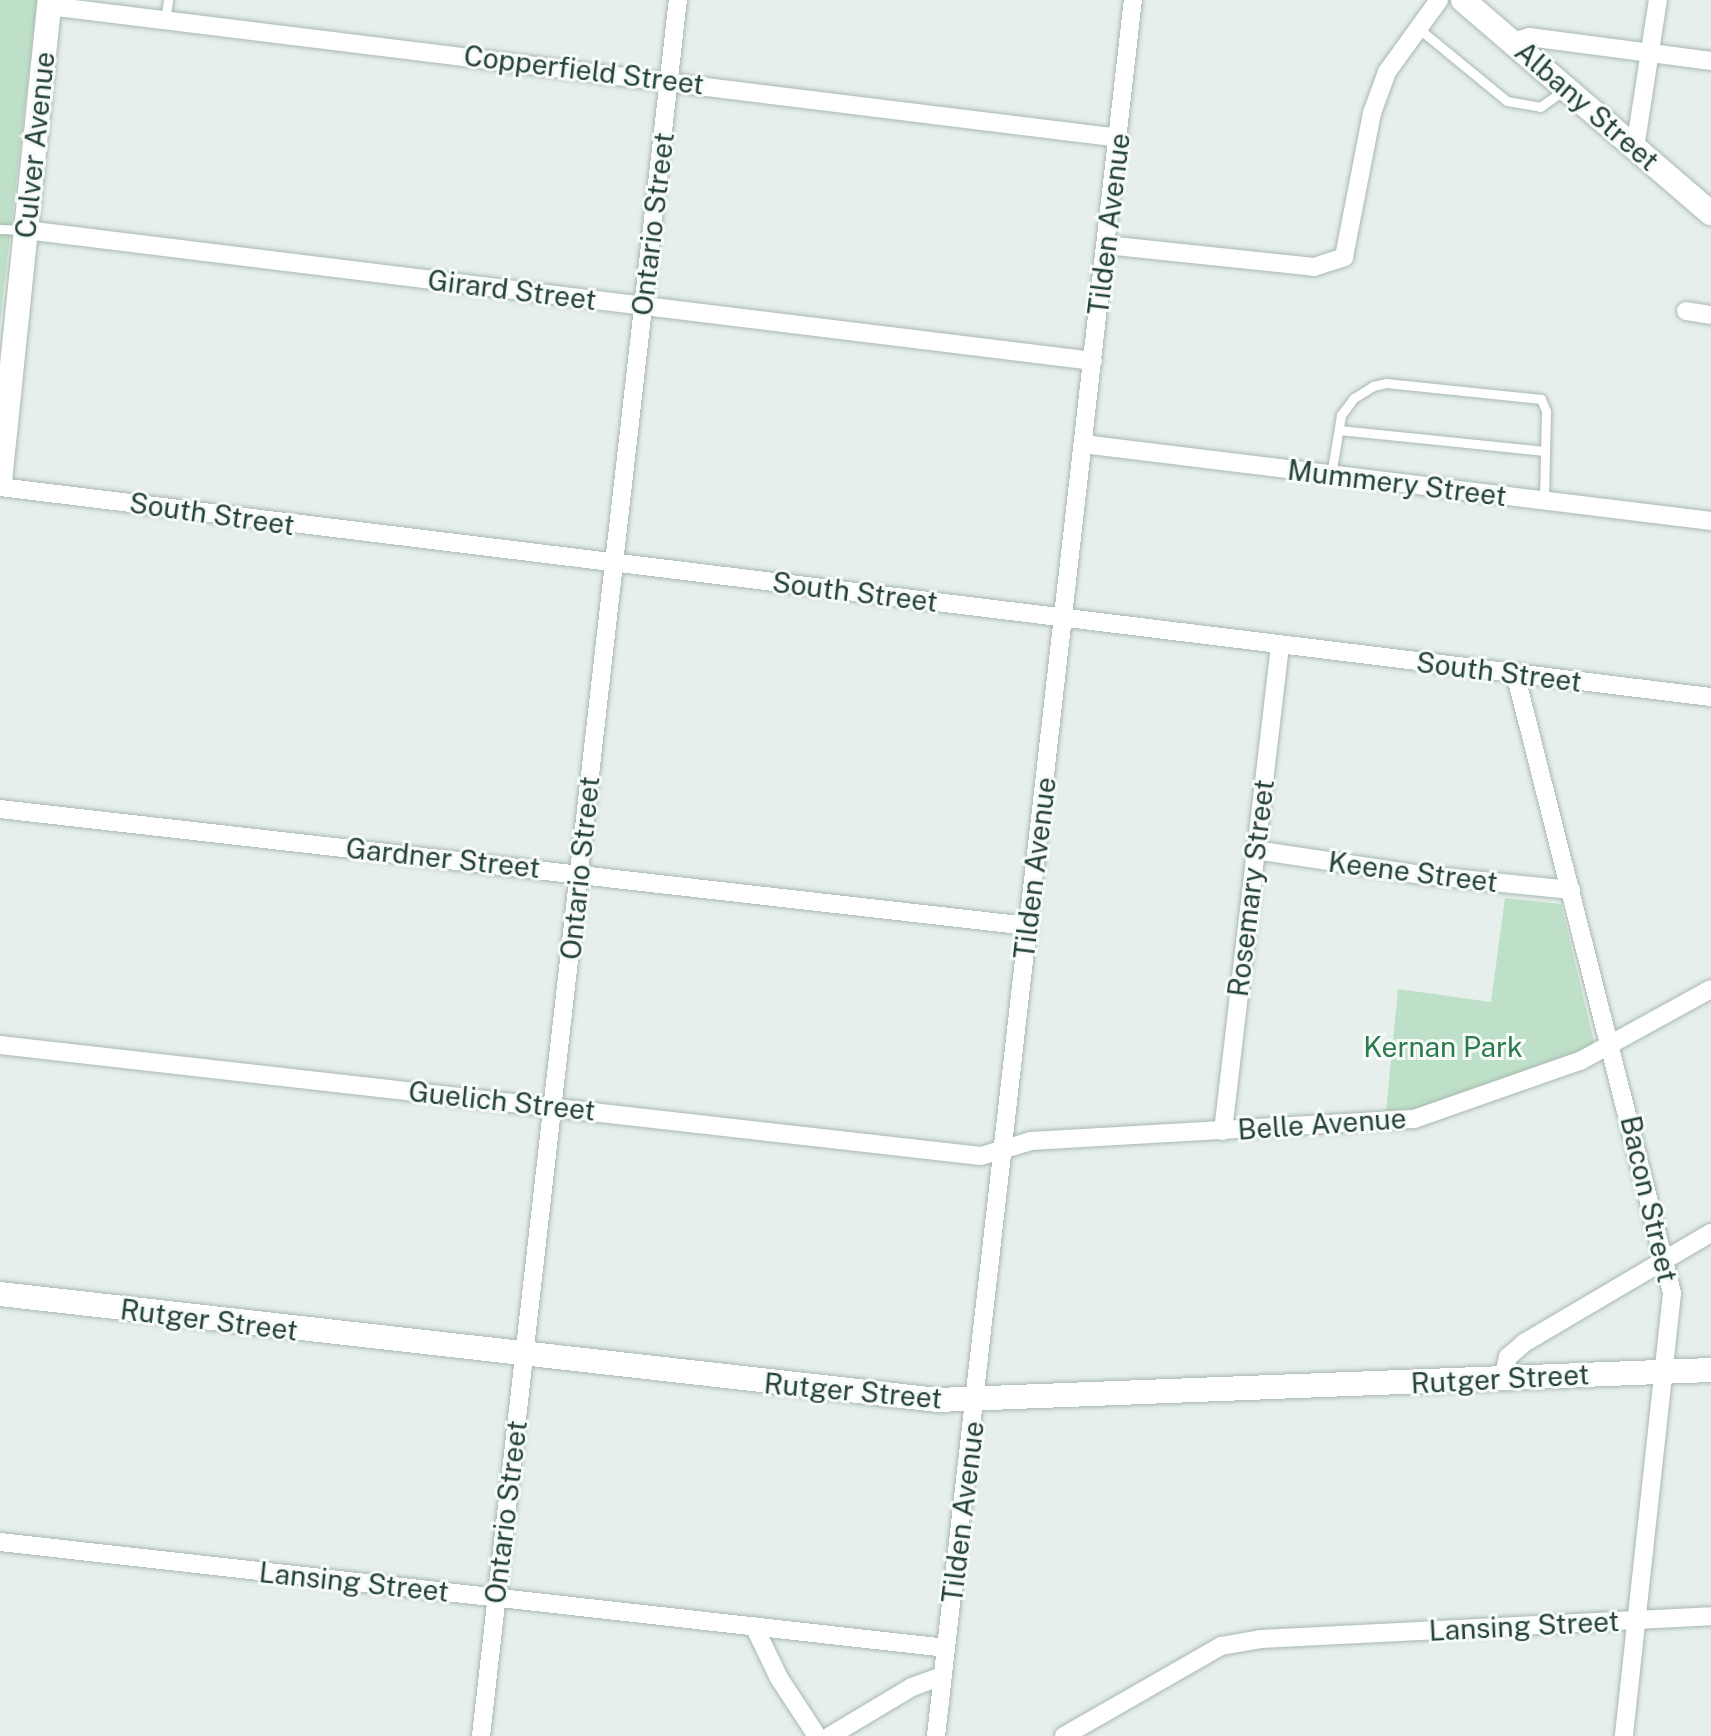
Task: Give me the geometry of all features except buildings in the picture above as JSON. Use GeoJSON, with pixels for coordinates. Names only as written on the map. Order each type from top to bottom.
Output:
{"type":"FeatureCollection","features":[{"type":"Feature","properties":{"kind":"street","name":"Ontario Street"},"geometry":{"type":"LineString","coordinates":[[481,1736],[678,0]]}},
{"type":"Feature","properties":{"kind":"street","name":"Tilden Avenue"},"geometry":{"type":"LineString","coordinates":[[936,1736],[1133,0]]}},
{"type":"Feature","properties":{"kind":"street"},"geometry":{"type":"LineString","coordinates":[[1106,245],[1314,267],[1344,257],[1351,240],[1372,113],[1387,72],[1439,0]]}},
{"type":"Feature","properties":{"kind":"street","name":"Albany Street"},"geometry":{"type":"LineString","coordinates":[[1463,0],[1711,213]]}},
{"type":"Feature","properties":{"kind":"street"},"geometry":{"type":"LineString","coordinates":[[1635,148],[1658,0]]}},
{"type":"Feature","properties":{"kind":"street","name":"Copperfield Street"},"geometry":{"type":"LineString","coordinates":[[50,3],[165,20],[1119,138]]}},
{"type":"Feature","properties":{"kind":"street","name":"Culver Avenue"},"geometry":{"type":"LineString","coordinates":[[0,484],[50,3]]}},
{"type":"Feature","properties":{"kind":"street"},"geometry":{"type":"LineString","coordinates":[[1512,42],[1529,37],[1711,61]]}},
{"type":"Feature","properties":{"kind":"street","name":"Girard Street"},"geometry":{"type":"LineString","coordinates":[[26,230],[1093,361]]}},
{"type":"Feature","properties":{"kind":"street"},"geometry":{"type":"LineString","coordinates":[[1686,311],[1711,315]]}},
{"type":"Feature","properties":{"kind":"street","name":"Mummery Street"},"geometry":{"type":"LineString","coordinates":[[1083,444],[1711,521]]}},
{"type":"Feature","properties":{"kind":"street","name":"South Street"},"geometry":{"type":"LineString","coordinates":[[0,484],[615,563],[1711,697]]}},
{"type":"Feature","properties":{"kind":"street","name":"Rosemary Street"},"geometry":{"type":"LineString","coordinates":[[1223,1131],[1280,645]]}},
{"type":"Feature","properties":{"kind":"street","name":"Bacon Street"},"geometry":{"type":"LineString","coordinates":[[1515,673],[1667,1259],[1672,1293],[1624,1736]]}},
{"type":"Feature","properties":{"kind":"street","name":"Gardner Street"},"geometry":{"type":"LineString","coordinates":[[0,809],[1028,926]]}},
{"type":"Feature","properties":{"kind":"street","name":"Keene Street"},"geometry":{"type":"LineString","coordinates":[[1255,850],[1571,890]]}},
{"type":"Feature","properties":{"kind":"street","name":"Belle Avenue"},"geometry":{"type":"LineString","coordinates":[[1003,1151],[1031,1141],[1414,1119],[1611,1045],[1711,989]]}},
{"type":"Feature","properties":{"kind":"street","name":"Guelich Street"},"geometry":{"type":"LineString","coordinates":[[0,1045],[981,1156],[1003,1151]]}},
{"type":"Feature","properties":{"kind":"street"},"geometry":{"type":"LineString","coordinates":[[1503,1379],[1508,1357],[1524,1343],[1711,1233]]}},
{"type":"Feature","properties":{"kind":"street","name":"Rutger Street"},"geometry":{"type":"LineString","coordinates":[[0,1294],[875,1394],[976,1400],[1711,1370]]}},
{"type":"Feature","properties":{"kind":"street","name":"Lansing Street"},"geometry":{"type":"LineString","coordinates":[[0,1542],[946,1648]]}},
{"type":"Feature","properties":{"kind":"street","name":"Lansing Street"},"geometry":{"type":"LineString","coordinates":[[1064,1736],[1221,1646],[1338,1635],[1711,1616]]}},
{"type":"Feature","properties":{"kind":"street"},"geometry":{"type":"LineString","coordinates":[[754,1626],[779,1678],[817,1736]]}},
{"type":"Feature","properties":{"kind":"street"},"geometry":{"type":"LineString","coordinates":[[830,1736],[912,1687],[943,1676]]}},
{"type":"Feature","properties":{"kind":"lane"},"geometry":{"type":"LineString","coordinates":[[165,20],[168,0]]}},
{"type":"Feature","properties":{"kind":"lane"},"geometry":{"type":"LineString","coordinates":[[1418,28],[1507,101],[1540,107],[1567,89]]}},
{"type":"Feature","properties":{"kind":"lane"},"geometry":{"type":"LineString","coordinates":[[0,229],[26,230]]}},
{"type":"Feature","properties":{"kind":"lane"},"geometry":{"type":"LineString","coordinates":[[1331,475],[1341,415],[1354,398],[1373,386],[1541,399],[1546,411],[1544,501]]}},
{"type":"Feature","properties":{"kind":"lane"},"geometry":{"type":"LineString","coordinates":[[1339,430],[1545,451]]}},
{"type":"Feature","properties":{"kind":"green space"},"geometry":{"type":"Polygon","coordinates":[[[0,0],[37,0],[0,322],[0,0]]]}},
{"type":"Feature","properties":{"kind":"green space","name":"Kernan Park"},"geometry":{"type":"Polygon","coordinates":[[[1505,898],[1561,904],[1595,1046],[1421,1108],[1386,1111],[1398,989],[1491,1002],[1505,898]]]}}]}
